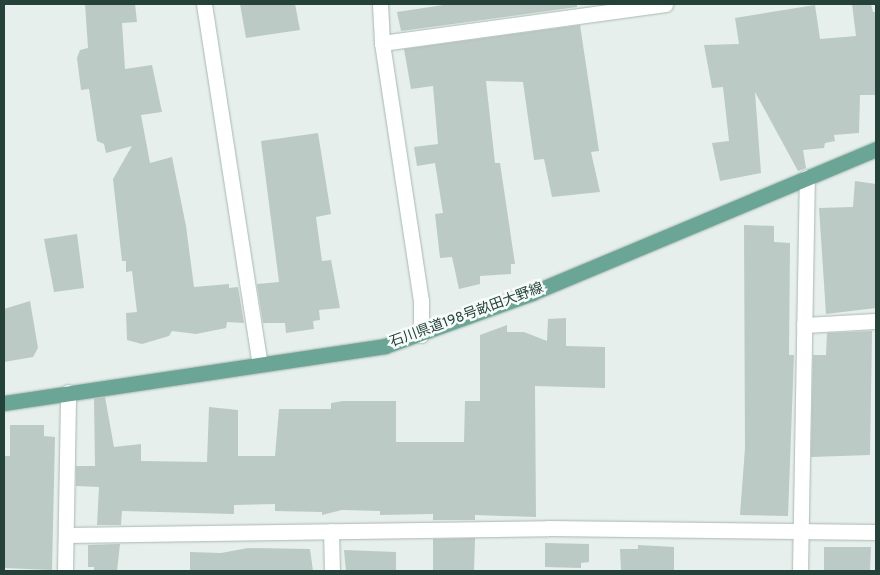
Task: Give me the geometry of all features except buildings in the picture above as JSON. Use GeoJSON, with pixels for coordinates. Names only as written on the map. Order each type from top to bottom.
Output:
{"type":"FeatureCollection","features":[{"type":"Feature","properties":{"kind":"main road","name":"石川県道198号畝田大野線"},"geometry":{"type":"LineString","coordinates":[[4,403],[385,346],[421,335],[532,293],[876,149]]}},
{"type":"Feature","properties":{"kind":"street"},"geometry":{"type":"LineString","coordinates":[[204,4],[260,364]]}},
{"type":"Feature","properties":{"kind":"street"},"geometry":{"type":"LineString","coordinates":[[380,4],[382,43],[421,300],[421,335]]}},
{"type":"Feature","properties":{"kind":"street"},"geometry":{"type":"LineString","coordinates":[[382,43],[665,4]]}},
{"type":"Feature","properties":{"kind":"street"},"geometry":{"type":"LineString","coordinates":[[800,571],[807,177]]}},
{"type":"Feature","properties":{"kind":"street"},"geometry":{"type":"LineString","coordinates":[[804,324],[876,321]]}},
{"type":"Feature","properties":{"kind":"street"},"geometry":{"type":"LineString","coordinates":[[65,571],[68,392]]}},
{"type":"Feature","properties":{"kind":"street"},"geometry":{"type":"LineString","coordinates":[[331,531],[332,571]]}},
{"type":"Feature","properties":{"kind":"street"},"geometry":{"type":"LineString","coordinates":[[66,535],[331,531],[876,532]]}}]}
